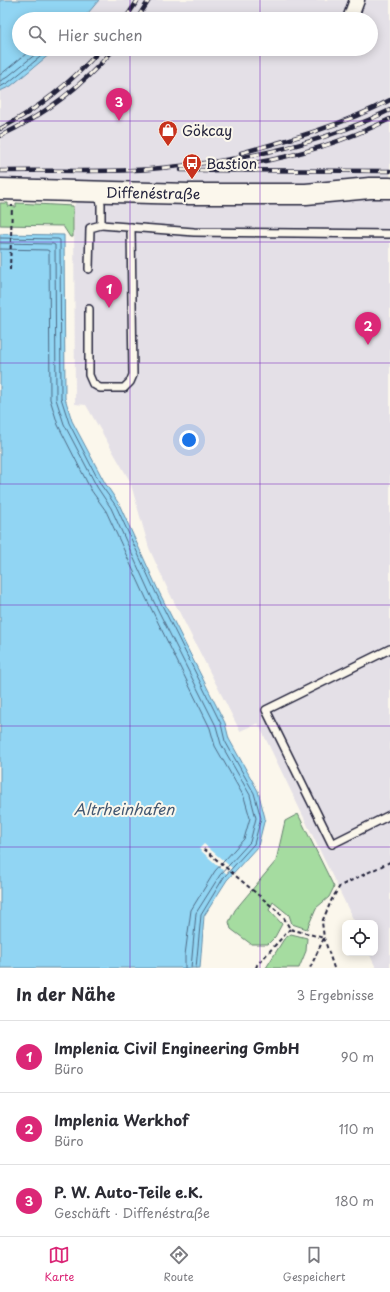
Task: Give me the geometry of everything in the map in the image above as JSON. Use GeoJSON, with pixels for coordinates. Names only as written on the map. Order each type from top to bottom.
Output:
{"type":"FeatureCollection","features":[{"type":"Feature","properties":{"kind":"main road","name":"Diffenéstraße"},"geometry":{"type":"LineString","coordinates":[[0,189],[189,194],[306,194],[370,188],[390,188]]}},
{"type":"Feature","properties":{"kind":"main road","name":"Diffenéstraße"},"geometry":{"type":"LineString","coordinates":[[306,194],[366,201],[390,202]]}},
{"type":"Feature","properties":{"kind":"street"},"geometry":{"type":"LineString","coordinates":[[353,12],[357,0]]}},
{"type":"Feature","properties":{"kind":"lane"},"geometry":{"type":"LineString","coordinates":[[99,192],[101,204],[101,225]]}},
{"type":"Feature","properties":{"kind":"lane"},"geometry":{"type":"LineString","coordinates":[[89,269],[90,228],[101,225],[194,232],[390,234]]}},
{"type":"Feature","properties":{"kind":"lane"},"geometry":{"type":"LineString","coordinates":[[90,308],[89,374],[93,384],[100,388],[124,388],[130,382],[133,375],[131,227]]}},
{"type":"Feature","properties":{"kind":"lane"},"geometry":{"type":"LineString","coordinates":[[390,649],[266,710],[332,844],[390,815]]}},
{"type":"Feature","properties":{"kind":"path"},"geometry":{"type":"LineString","coordinates":[[10,270],[12,214]]}},
{"type":"Feature","properties":{"kind":"path"},"geometry":{"type":"LineString","coordinates":[[204,849],[269,904],[284,918],[290,928],[324,938]]}},
{"type":"Feature","properties":{"kind":"path"},"geometry":{"type":"LineString","coordinates":[[334,968],[324,938],[322,922],[332,899],[340,886],[390,862]]}},
{"type":"Feature","properties":{"kind":"path"},"geometry":{"type":"LineString","coordinates":[[256,968],[290,928]]}},
{"type":"Feature","properties":{"kind":"path"},"geometry":{"type":"LineString","coordinates":[[310,968],[324,938]]}},
{"type":"Feature","properties":{"kind":"shaded area"},"geometry":{"type":"Polygon","coordinates":[[[99,0],[390,0],[390,968],[376,968],[370,956],[378,956],[378,920],[354,920],[258,723],[240,731],[169,592],[149,548],[130,481],[86,405],[75,404],[74,207],[82,182],[0,181],[0,91],[11,86],[47,56],[378,56],[378,12],[89,12],[99,0]]]}},
{"type":"Feature","properties":{"kind":"green space"},"geometry":{"type":"Polygon","coordinates":[[[0,203],[8,203],[8,206],[16,207],[16,203],[73,206],[73,237],[70,237],[63,226],[0,225],[0,203]]]}},
{"type":"Feature","properties":{"kind":"green space"},"geometry":{"type":"Polygon","coordinates":[[[298,814],[334,887],[329,897],[316,908],[307,929],[292,924],[289,915],[273,902],[269,910],[282,924],[275,937],[268,944],[251,944],[231,929],[229,922],[235,910],[276,861],[285,821],[298,814]]]}},
{"type":"Feature","properties":{"kind":"green space"},"geometry":{"type":"Polygon","coordinates":[[[291,934],[307,938],[306,951],[299,968],[266,968],[284,939],[291,934]]]}},
{"type":"Feature","properties":{"kind":"water"},"geometry":{"type":"Polygon","coordinates":[[[0,0],[99,0],[89,12],[12,12],[12,56],[47,56],[11,86],[0,91],[0,0]]]}},
{"type":"Feature","properties":{"kind":"water","name":"Altrheinhafen"},"geometry":{"type":"Polygon","coordinates":[[[0,234],[64,235],[65,398],[72,421],[105,483],[119,504],[159,592],[225,723],[229,739],[258,791],[265,818],[258,846],[227,880],[204,916],[200,968],[0,968],[0,234]]]}},
{"type":"Feature","properties":{"kind":"pier"},"geometry":{"type":"Polygon","coordinates":[[[204,844],[232,868],[227,874],[199,849],[204,844]]]}},
{"type":"Feature","properties":{"kind":"railway"},"geometry":{"type":"LineString","coordinates":[[130,12],[138,0]]}},
{"type":"Feature","properties":{"kind":"railway"},"geometry":{"type":"LineString","coordinates":[[141,12],[149,0]]}},
{"type":"Feature","properties":{"kind":"railway"},"geometry":{"type":"LineString","coordinates":[[0,129],[28,113],[54,94],[95,56]]}},
{"type":"Feature","properties":{"kind":"railway"},"geometry":{"type":"LineString","coordinates":[[0,136],[32,119],[62,98],[76,87],[108,56]]}},
{"type":"Feature","properties":{"kind":"railway"},"geometry":{"type":"LineString","coordinates":[[241,153],[298,137],[336,124],[390,100]]}},
{"type":"Feature","properties":{"kind":"railway"},"geometry":{"type":"LineString","coordinates":[[0,171],[134,170],[229,159],[276,150],[322,138],[367,121],[390,110]]}},
{"type":"Feature","properties":{"kind":"railway"},"geometry":{"type":"LineString","coordinates":[[234,166],[275,159],[334,143],[390,119]]}},
{"type":"Feature","properties":{"kind":"railway"},"geometry":{"type":"LineString","coordinates":[[181,170],[390,171]]}},
{"type":"Feature","properties":{"kind":"place","name":"P. W. Auto-Teile e.K."},"geometry":{"type":"Point","coordinates":[119,121]}},
{"type":"Feature","properties":{"kind":"place","name":"Gökcay"},"geometry":{"type":"Point","coordinates":[168,147]}},
{"type":"Feature","properties":{"kind":"place","name":"Bastion"},"geometry":{"type":"Point","coordinates":[192,180]}},
{"type":"Feature","properties":{"kind":"place","name":"Implenia Civil Engineering GmbH"},"geometry":{"type":"Point","coordinates":[109,308]}},
{"type":"Feature","properties":{"kind":"place","name":"Implenia Werkhof"},"geometry":{"type":"Point","coordinates":[368,345]}}]}
